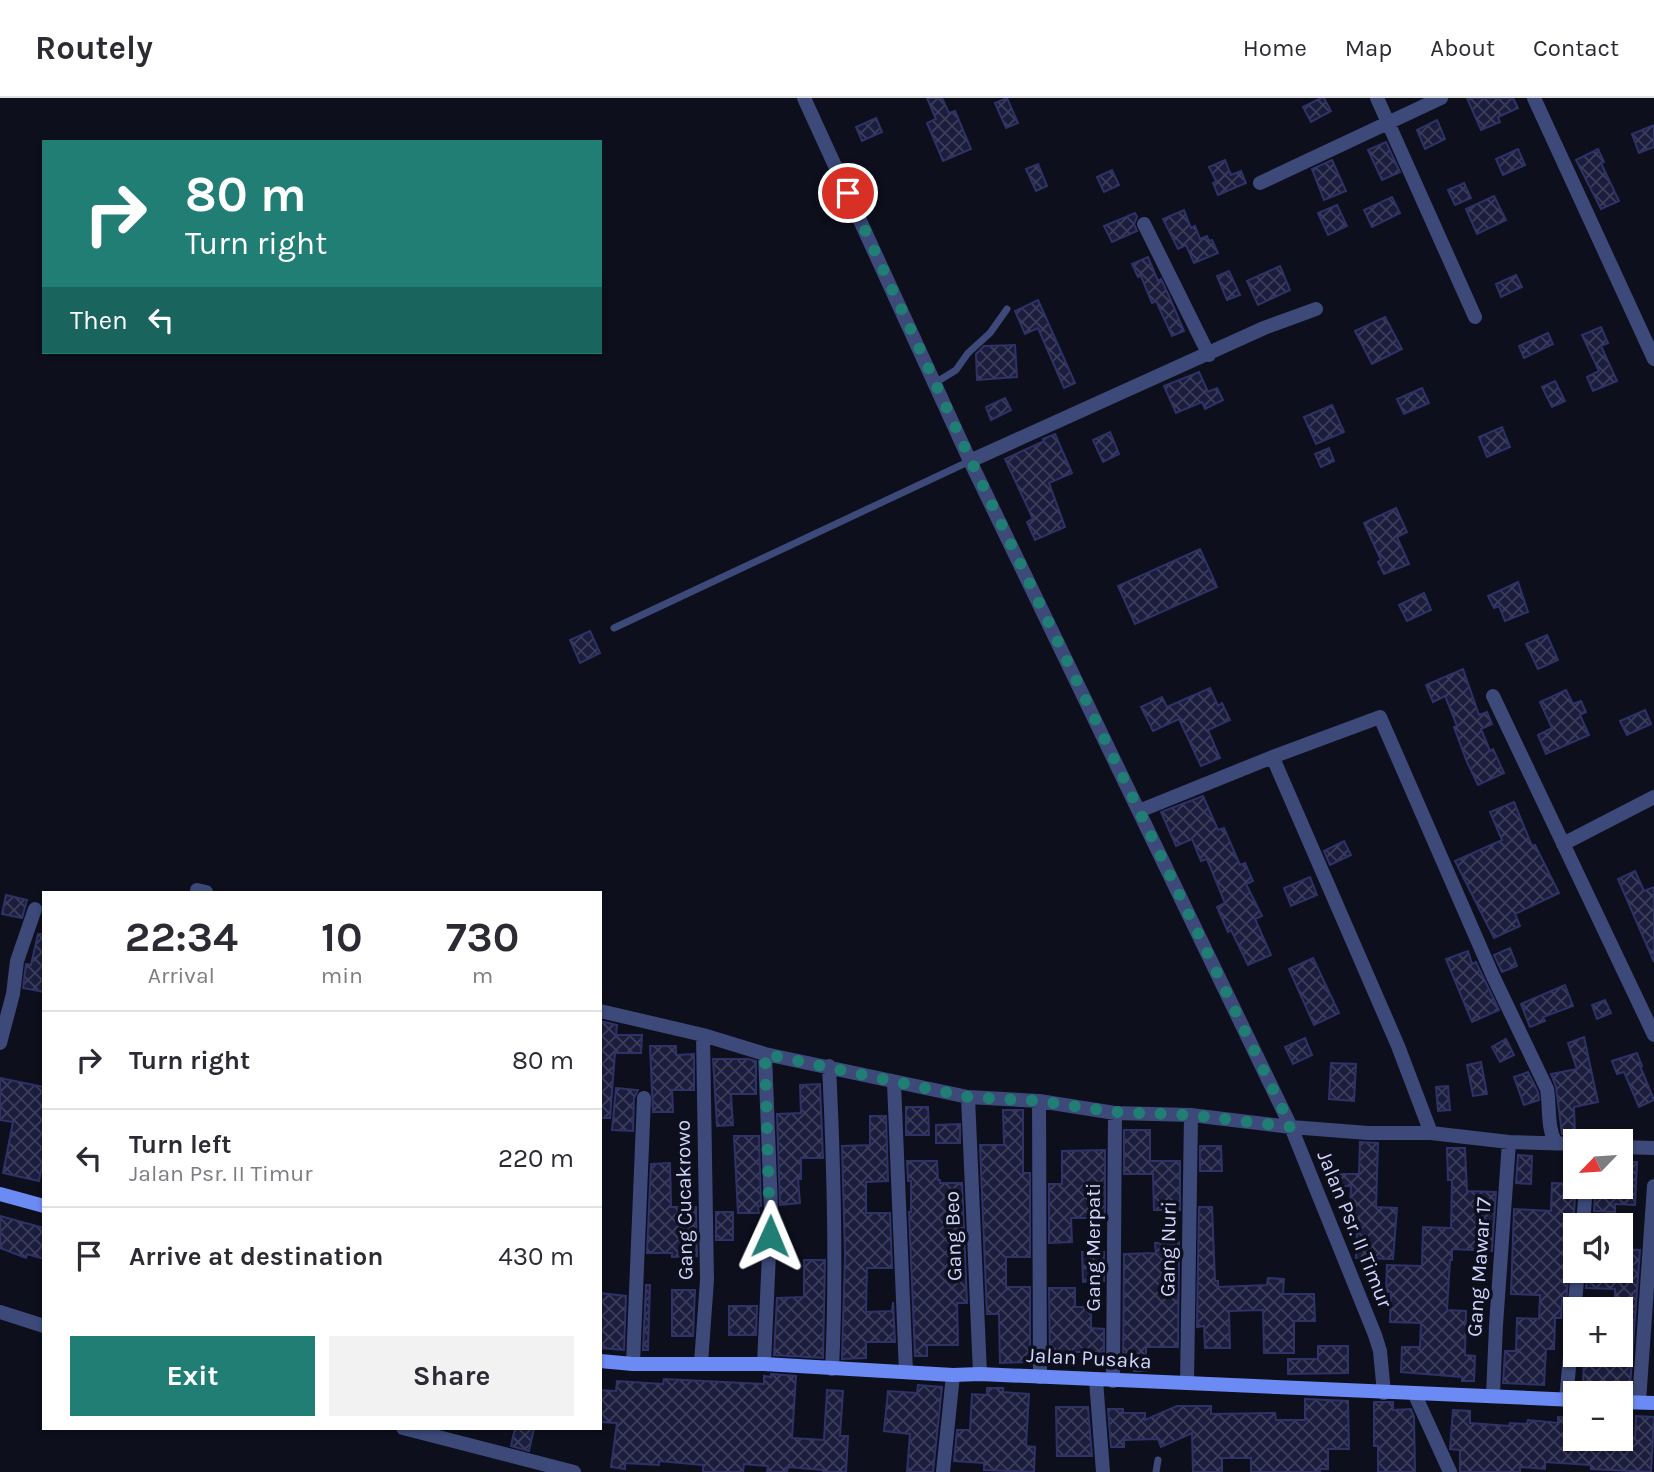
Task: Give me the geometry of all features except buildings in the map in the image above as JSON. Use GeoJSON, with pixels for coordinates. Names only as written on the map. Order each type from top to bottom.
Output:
{"type":"FeatureCollection","features":[{"type":"Feature","properties":{"kind":"main road"},"geometry":{"type":"LineString","coordinates":[[0,1194],[42,1205]]}},
{"type":"Feature","properties":{"kind":"main road","name":"Jalan Pusaka"},"geometry":{"type":"LineString","coordinates":[[602,1361],[633,1364],[764,1364],[953,1375],[1563,1400]]}},
{"type":"Feature","properties":{"kind":"street","name":"Jalan Psr. II Timur"},"geometry":{"type":"LineString","coordinates":[[804,98],[971,461],[1291,1127],[1375,1335],[1380,1351],[1384,1393]]}},
{"type":"Feature","properties":{"kind":"street"},"geometry":{"type":"LineString","coordinates":[[1377,98],[1475,317]]}},
{"type":"Feature","properties":{"kind":"street"},"geometry":{"type":"LineString","coordinates":[[1260,183],[1441,98]]}},
{"type":"Feature","properties":{"kind":"street"},"geometry":{"type":"LineString","coordinates":[[1534,98],[1654,359]]}},
{"type":"Feature","properties":{"kind":"street"},"geometry":{"type":"LineString","coordinates":[[1144,224],[1209,355]]}},
{"type":"Feature","properties":{"kind":"street"},"geometry":{"type":"LineString","coordinates":[[971,461],[1264,328],[1316,309]]}},
{"type":"Feature","properties":{"kind":"street"},"geometry":{"type":"LineString","coordinates":[[1493,696],[1654,1034]]}},
{"type":"Feature","properties":{"kind":"street"},"geometry":{"type":"LineString","coordinates":[[1139,811],[1377,717],[1382,719],[1487,964],[1547,1090],[1551,1133],[1555,1142]]}},
{"type":"Feature","properties":{"kind":"street"},"geometry":{"type":"LineString","coordinates":[[1273,758],[1398,1046],[1431,1133]]}},
{"type":"Feature","properties":{"kind":"street"},"geometry":{"type":"LineString","coordinates":[[1563,844],[1654,797]]}},
{"type":"Feature","properties":{"kind":"street"},"geometry":{"type":"LineString","coordinates":[[0,1044],[6,992],[35,909]]}},
{"type":"Feature","properties":{"kind":"street"},"geometry":{"type":"LineString","coordinates":[[602,1011],[703,1035],[765,1054],[968,1097],[1039,1101],[1115,1112],[1191,1115],[1368,1133],[1431,1133],[1508,1142],[1563,1143]]}},
{"type":"Feature","properties":{"kind":"street","name":"Gang Cucakrowo"},"geometry":{"type":"LineString","coordinates":[[701,1363],[707,1280],[703,1035]]}},
{"type":"Feature","properties":{"kind":"street"},"geometry":{"type":"LineString","coordinates":[[764,1364],[771,1209],[765,1054]]}},
{"type":"Feature","properties":{"kind":"street"},"geometry":{"type":"LineString","coordinates":[[829,1066],[836,1218],[832,1369]]}},
{"type":"Feature","properties":{"kind":"street"},"geometry":{"type":"LineString","coordinates":[[894,1083],[906,1372]]}},
{"type":"Feature","properties":{"kind":"street","name":"Gang Beo"},"geometry":{"type":"LineString","coordinates":[[968,1097],[979,1374]]}},
{"type":"Feature","properties":{"kind":"street"},"geometry":{"type":"LineString","coordinates":[[633,1364],[644,1098]]}},
{"type":"Feature","properties":{"kind":"street"},"geometry":{"type":"LineString","coordinates":[[1039,1101],[1040,1377]]}},
{"type":"Feature","properties":{"kind":"street","name":"Gang Merpati"},"geometry":{"type":"LineString","coordinates":[[1113,1381],[1115,1112]]}},
{"type":"Feature","properties":{"kind":"street","name":"Gang Nuri"},"geometry":{"type":"LineString","coordinates":[[1187,1383],[1191,1115]]}},
{"type":"Feature","properties":{"kind":"street","name":"Gang Mawar 17"},"geometry":{"type":"LineString","coordinates":[[1493,1395],[1508,1142]]}},
{"type":"Feature","properties":{"kind":"street"},"geometry":{"type":"LineString","coordinates":[[1633,1147],[1654,1148]]}},
{"type":"Feature","properties":{"kind":"street"},"geometry":{"type":"LineString","coordinates":[[1646,1403],[1654,1186]]}},
{"type":"Feature","properties":{"kind":"street"},"geometry":{"type":"LineString","coordinates":[[1571,1381],[1577,1283]]}},
{"type":"Feature","properties":{"kind":"street"},"geometry":{"type":"LineString","coordinates":[[0,1312],[42,1325]]}},
{"type":"Feature","properties":{"kind":"street"},"geometry":{"type":"LineString","coordinates":[[943,1472],[953,1375]]}},
{"type":"Feature","properties":{"kind":"street"},"geometry":{"type":"LineString","coordinates":[[1096,1380],[1103,1472]]}},
{"type":"Feature","properties":{"kind":"street"},"geometry":{"type":"LineString","coordinates":[[1415,1395],[1450,1472]]}},
{"type":"Feature","properties":{"kind":"street"},"geometry":{"type":"LineString","coordinates":[[411,1430],[574,1472]]}},
{"type":"Feature","properties":{"kind":"lane"},"geometry":{"type":"LineString","coordinates":[[935,383],[956,370],[968,353],[990,333],[1007,309]]}},
{"type":"Feature","properties":{"kind":"lane"},"geometry":{"type":"LineString","coordinates":[[614,628],[971,461]]}},
{"type":"Feature","properties":{"kind":"lane"},"geometry":{"type":"LineString","coordinates":[[1156,1472],[1158,1460]]}},
{"type":"Feature","properties":{"kind":"route"},"geometry":{"type":"LineString","coordinates":[[770,1236],[765,1054],[968,1097],[1039,1101],[1115,1112],[1191,1115],[1291,1127],[971,461],[848,193]]}}]}
